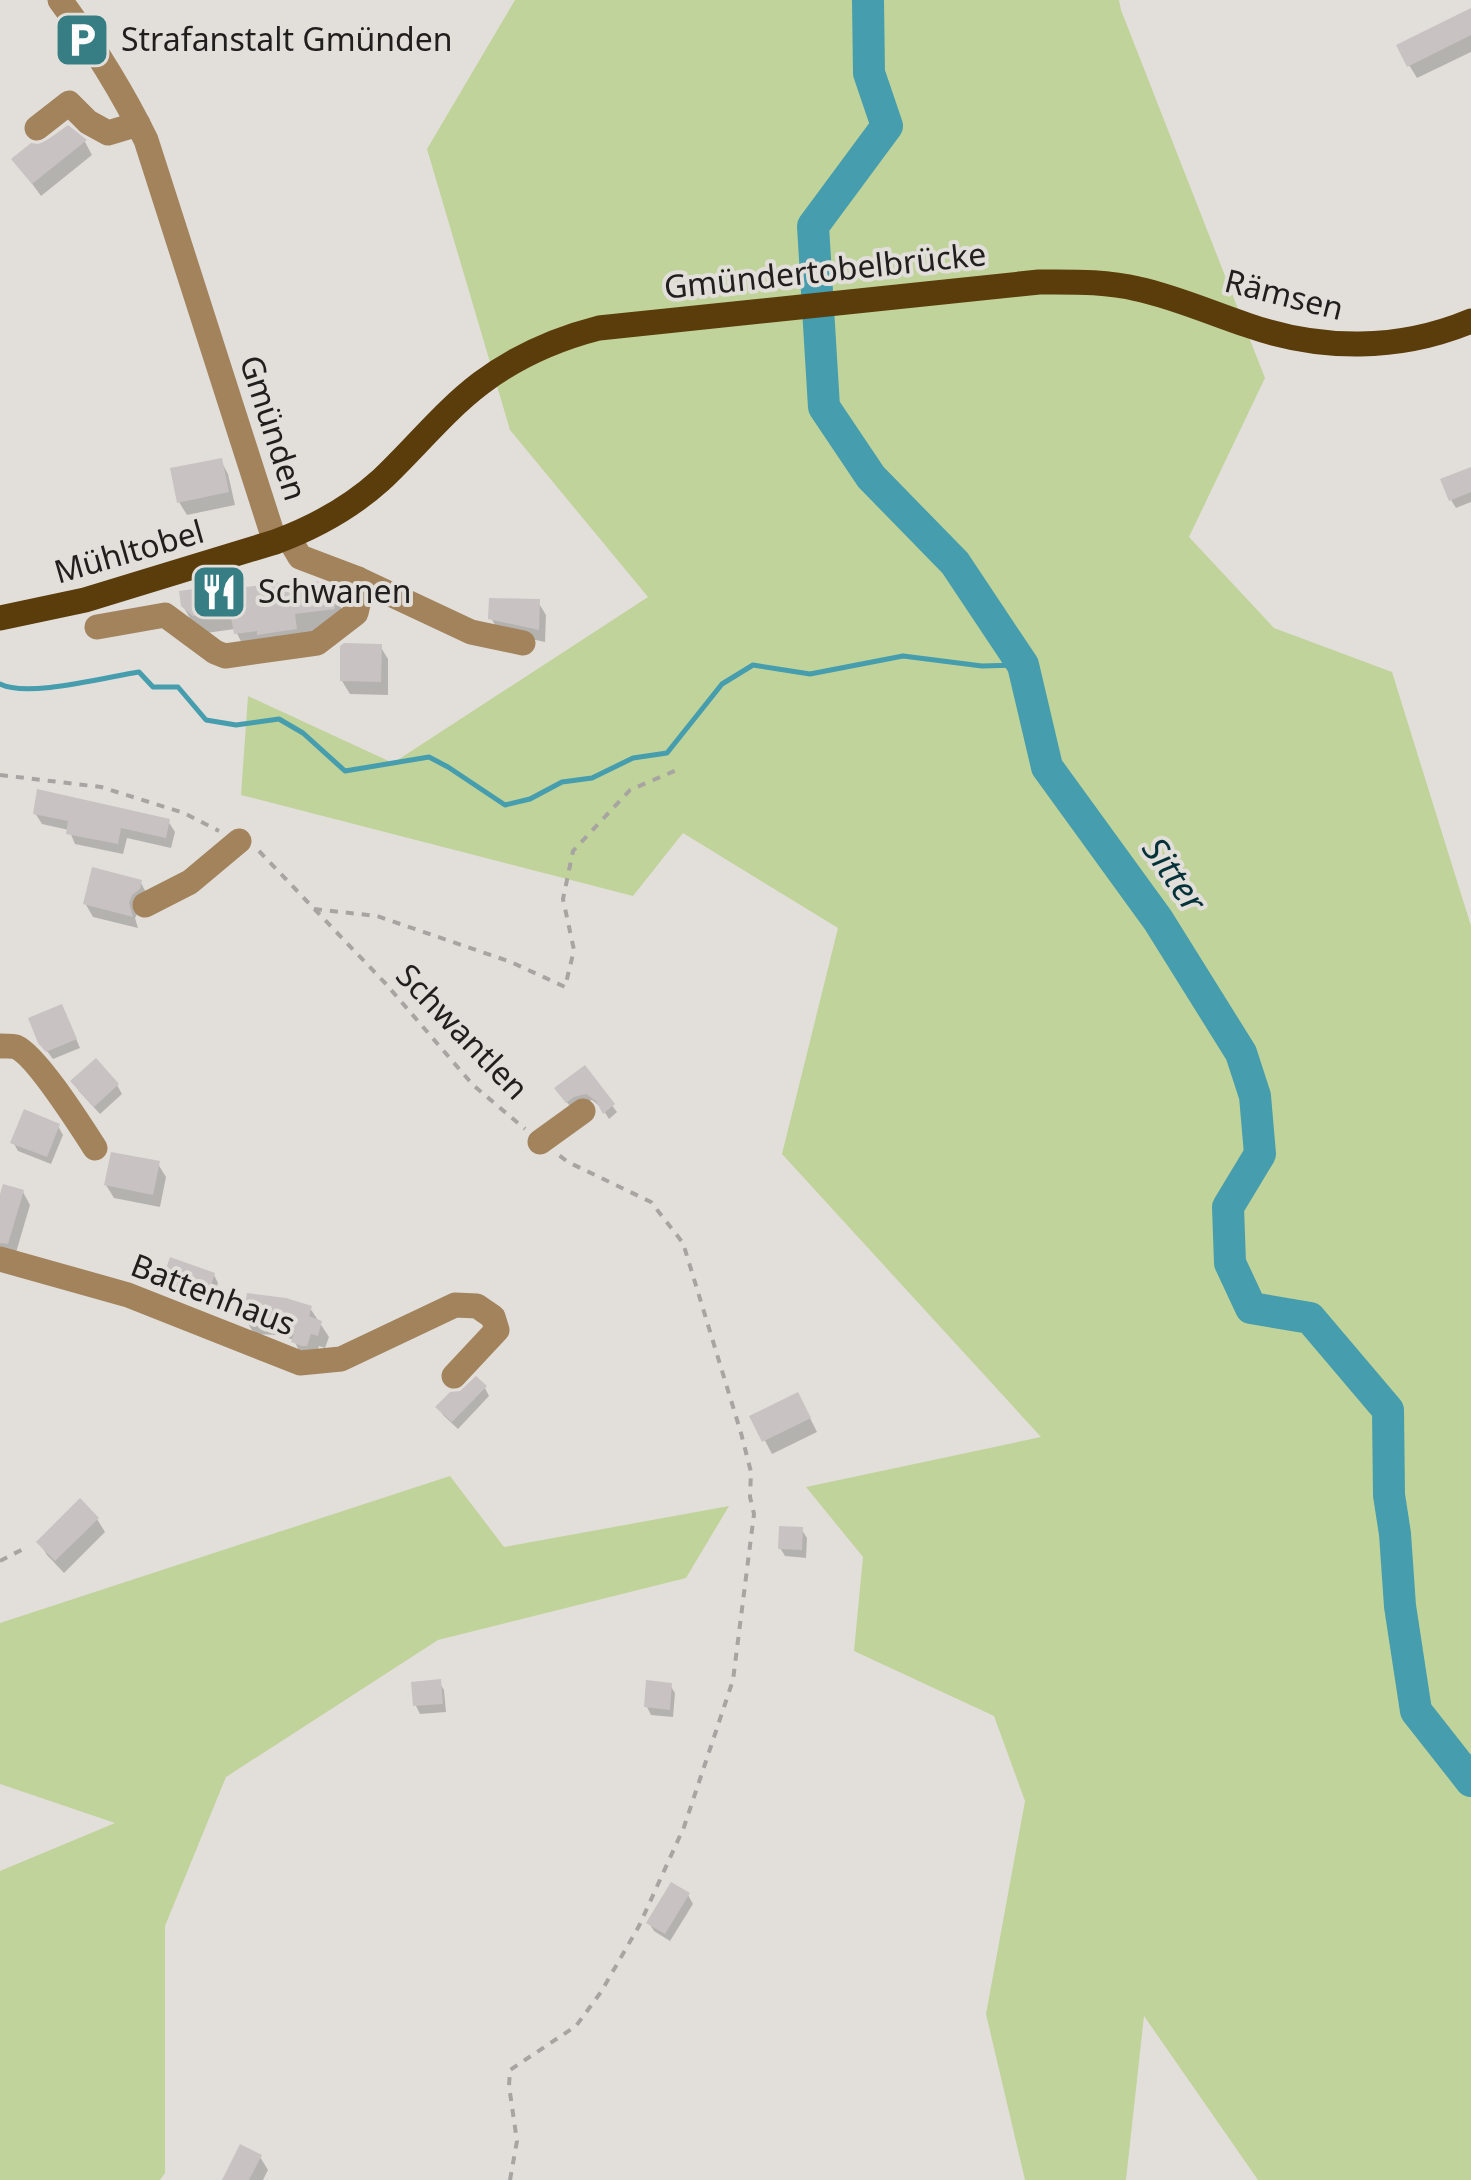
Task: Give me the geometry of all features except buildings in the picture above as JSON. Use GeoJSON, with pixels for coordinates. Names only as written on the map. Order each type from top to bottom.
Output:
{"type":"FeatureCollection","features":[{"type":"Feature","properties":{"kind":"main road","name":"Rämsen"},"geometry":{"type":"LineString","coordinates":[[1082,281],[1140,289],[1252,327],[1323,343],[1393,343],[1471,321]]}},
{"type":"Feature","properties":{"kind":"main road","name":"Gmündertobelbrücke"},"geometry":{"type":"LineString","coordinates":[[575,334],[623,324],[1039,282],[1082,281]]}},
{"type":"Feature","properties":{"kind":"main road","name":"Gmünden"},"geometry":{"type":"LineString","coordinates":[[281,539],[350,504],[378,483],[460,401],[500,370],[526,354],[575,334]]}},
{"type":"Feature","properties":{"kind":"main road","name":"Mühltobel"},"geometry":{"type":"LineString","coordinates":[[0,618],[85,600],[281,539]]}},
{"type":"Feature","properties":{"kind":"street","name":"Gmünden"},"geometry":{"type":"LineString","coordinates":[[60,0],[100,54],[138,124],[281,539]]}},
{"type":"Feature","properties":{"kind":"street"},"geometry":{"type":"LineString","coordinates":[[37,128],[69,103],[88,122],[108,132],[138,124]]}},
{"type":"Feature","properties":{"kind":"street"},"geometry":{"type":"LineString","coordinates":[[281,539],[300,557],[358,579],[471,632],[523,643]]}},
{"type":"Feature","properties":{"kind":"street"},"geometry":{"type":"LineString","coordinates":[[98,627],[165,616],[225,656],[316,643],[356,613],[360,600],[358,579]]}},
{"type":"Feature","properties":{"kind":"street"},"geometry":{"type":"LineString","coordinates":[[145,905],[190,882],[239,841]]}},
{"type":"Feature","properties":{"kind":"street"},"geometry":{"type":"LineString","coordinates":[[0,1046],[15,1046],[24,1053],[62,1096],[95,1148]]}},
{"type":"Feature","properties":{"kind":"street"},"geometry":{"type":"LineString","coordinates":[[540,1142],[583,1111]]}},
{"type":"Feature","properties":{"kind":"street","name":"Battenhaus"},"geometry":{"type":"LineString","coordinates":[[0,1258],[128,1295],[300,1364],[341,1359],[455,1305],[477,1306],[493,1317],[497,1330],[454,1376]]}},
{"type":"Feature","properties":{"kind":"path"},"geometry":{"type":"LineString","coordinates":[[0,775],[101,787],[184,813],[259,851],[314,909],[377,916],[511,962],[566,988],[574,950],[563,899],[573,852],[630,790],[679,769]]}},
{"type":"Feature","properties":{"kind":"path","name":"Schwantlen"},"geometry":{"type":"LineString","coordinates":[[314,909],[474,1085],[568,1162],[651,1202],[683,1242],[751,1472],[754,1514],[733,1680],[684,1828],[639,1926],[601,1992],[576,2026],[510,2070],[517,2141],[510,2180]]}},
{"type":"Feature","properties":{"kind":"path"},"geometry":{"type":"LineString","coordinates":[[0,1561],[26,1547]]}},
{"type":"Feature","properties":{"kind":"green space"},"geometry":{"type":"Polygon","coordinates":[[[515,0],[1119,0],[1265,378],[1189,537],[1274,628],[1392,672],[1471,926],[1471,2180],[1258,2180],[1144,2016],[1126,2180],[1025,2180],[986,2014],[1025,1801],[994,1716],[854,1651],[863,1557],[806,1487],[1041,1437],[782,1154],[838,928],[683,833],[633,896],[241,795],[248,696],[393,763],[648,597],[510,430],[427,149],[515,0]]]}},
{"type":"Feature","properties":{"kind":"green space"},"geometry":{"type":"Polygon","coordinates":[[[450,1476],[504,1547],[729,1506],[686,1578],[438,1640],[226,1777],[165,1926],[165,2173],[160,2180],[0,2180],[0,1871],[115,1823],[0,1784],[0,1623],[450,1476]]]}},
{"type":"Feature","properties":{"kind":"waterway","name":"Sitter"},"geometry":{"type":"LineString","coordinates":[[868,0],[869,73],[887,126],[813,226],[824,407],[871,477],[955,563],[1023,665],[1047,767],[1158,920],[1241,1053],[1255,1096],[1260,1154],[1228,1207],[1230,1263],[1251,1308],[1310,1318],[1388,1410],[1389,1495],[1416,1711],[1471,1781]]}},
{"type":"Feature","properties":{"kind":"waterway"},"geometry":{"type":"LineString","coordinates":[[0,684],[47,688],[139,672],[153,687],[178,687],[206,720],[236,725],[279,719],[303,733],[345,771],[429,757],[505,805],[530,799],[562,782],[592,778],[633,758],[667,753],[722,684],[753,665],[810,674],[903,656],[982,666],[1023,665]]}},
{"type":"Feature","properties":{"kind":"place","name":"Strafanstalt Gmünden"},"geometry":{"type":"Point","coordinates":[82,40]}},
{"type":"Feature","properties":{"kind":"place","name":"Schwanen"},"geometry":{"type":"Point","coordinates":[219,592]}}]}
